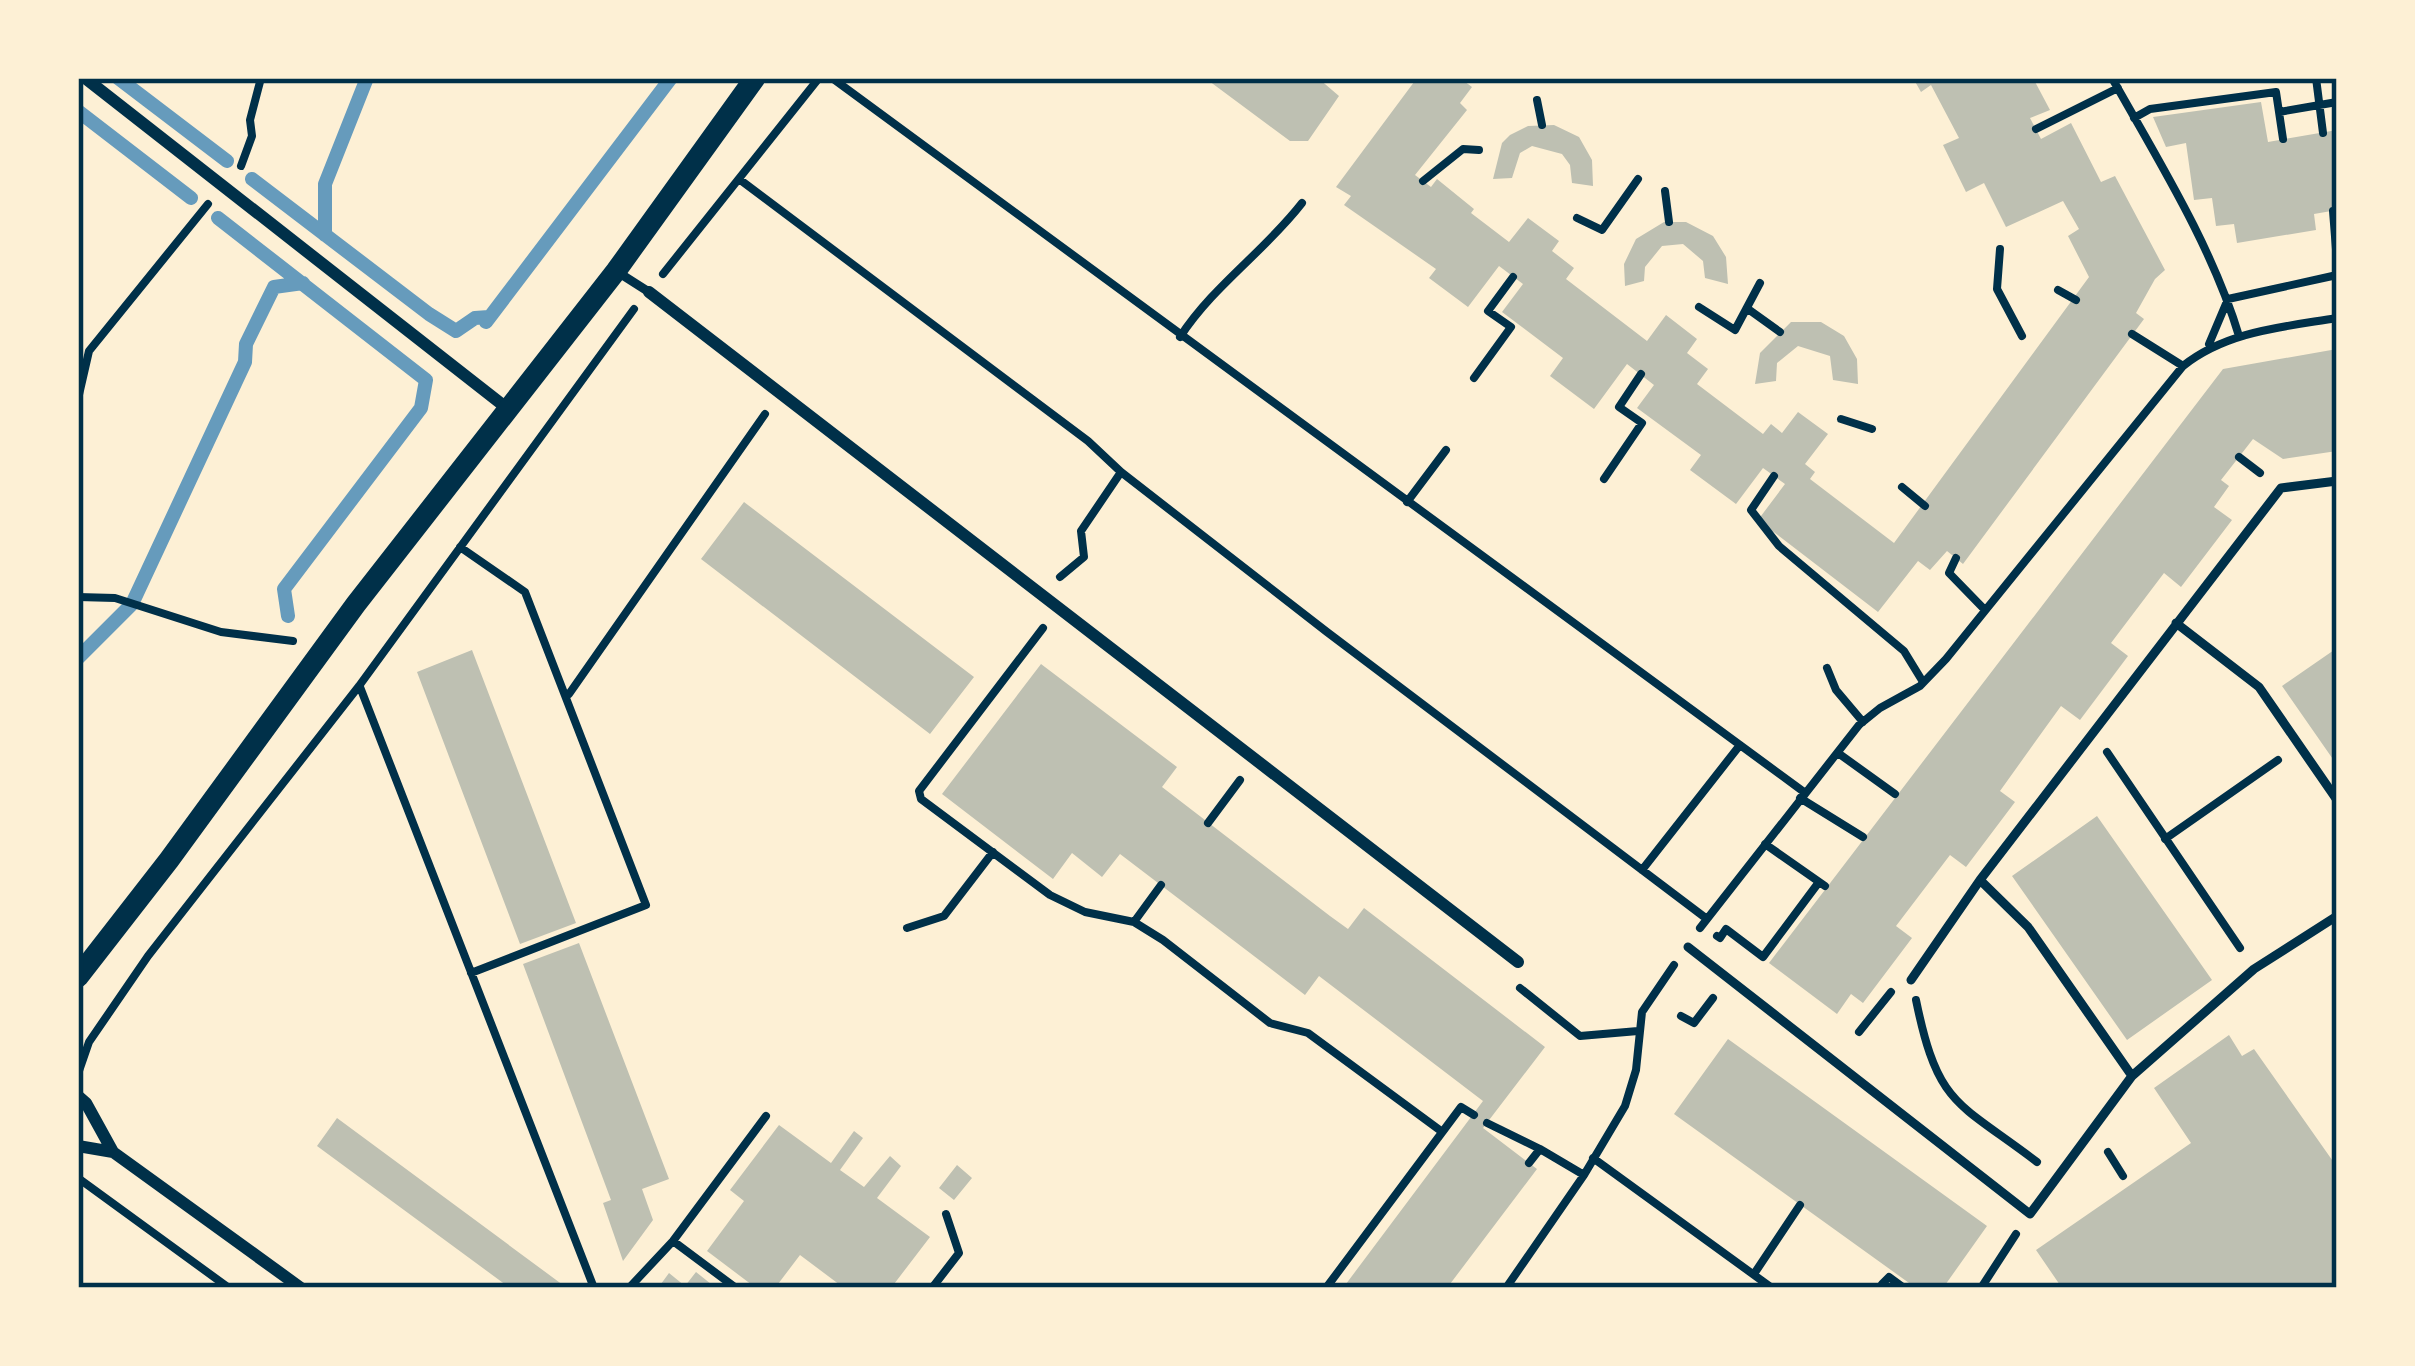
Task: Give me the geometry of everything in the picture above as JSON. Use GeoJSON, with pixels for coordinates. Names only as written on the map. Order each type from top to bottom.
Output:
{"type":"FeatureCollection","features":[{"type":"Feature","properties":{"kind":"street"},"geometry":{"type":"LineString","coordinates":[[85,78],[508,409]]}},
{"type":"Feature","properties":{"kind":"street"},"geometry":{"type":"LineString","coordinates":[[78,977],[321,652],[616,271],[755,78]]}},
{"type":"Feature","properties":{"kind":"street"},"geometry":{"type":"LineString","coordinates":[[649,292],[1518,962]]}},
{"type":"Feature","properties":{"kind":"street"},"geometry":{"type":"LineString","coordinates":[[78,1096],[113,1151],[301,1288]]}},
{"type":"Feature","properties":{"kind":"street"},"geometry":{"type":"LineString","coordinates":[[78,1146],[113,1151]]}},
{"type":"Feature","properties":{"kind":"lane"},"geometry":{"type":"LineString","coordinates":[[616,271],[649,292]]}},
{"type":"Feature","properties":{"kind":"lane"},"geometry":{"type":"LineString","coordinates":[[1912,980],[1980,880],[2281,488],[2337,481]]}},
{"type":"Feature","properties":{"kind":"lane"},"geometry":{"type":"LineString","coordinates":[[2176,623],[2259,686],[2337,800]]}},
{"type":"Feature","properties":{"kind":"lane"},"geometry":{"type":"LineString","coordinates":[[1980,880],[2028,927],[2132,1076]]}},
{"type":"Feature","properties":{"kind":"lane"},"geometry":{"type":"LineString","coordinates":[[1688,947],[2030,1214],[2132,1076],[2254,970],[2337,916]]}},
{"type":"Feature","properties":{"kind":"path"},"geometry":{"type":"LineString","coordinates":[[78,399],[89,351],[247,155],[261,78]]}},
{"type":"Feature","properties":{"kind":"path"},"geometry":{"type":"LineString","coordinates":[[78,1072],[89,1042],[148,956],[359,686],[649,292],[818,78]]}},
{"type":"Feature","properties":{"kind":"path"},"geometry":{"type":"LineString","coordinates":[[832,78],[1863,837]]}},
{"type":"Feature","properties":{"kind":"path"},"geometry":{"type":"LineString","coordinates":[[2316,78],[2323,133]]}},
{"type":"Feature","properties":{"kind":"path"},"geometry":{"type":"LineString","coordinates":[[2036,130],[2115,83],[2228,298],[2239,336]]}},
{"type":"Feature","properties":{"kind":"path"},"geometry":{"type":"LineString","coordinates":[[2134,118],[2150,109],[2276,92],[2283,140]]}},
{"type":"Feature","properties":{"kind":"path"},"geometry":{"type":"LineString","coordinates":[[1537,100],[1542,125]]}},
{"type":"Feature","properties":{"kind":"path"},"geometry":{"type":"LineString","coordinates":[[2279,112],[2337,102]]}},
{"type":"Feature","properties":{"kind":"path"},"geometry":{"type":"LineString","coordinates":[[1423,181],[1463,149],[1479,151]]}},
{"type":"Feature","properties":{"kind":"path"},"geometry":{"type":"LineString","coordinates":[[739,179],[1088,441],[1121,472],[1642,870],[1720,938],[1726,929],[1763,957],[1822,884],[1765,844]]}},
{"type":"Feature","properties":{"kind":"path"},"geometry":{"type":"LineString","coordinates":[[1577,218],[1602,230],[1637,179]]}},
{"type":"Feature","properties":{"kind":"path"},"geometry":{"type":"LineString","coordinates":[[1665,191],[1669,222]]}},
{"type":"Feature","properties":{"kind":"path"},"geometry":{"type":"LineString","coordinates":[[1180,337],[1200,309],[1302,203]]}},
{"type":"Feature","properties":{"kind":"path"},"geometry":{"type":"LineString","coordinates":[[2333,211],[2337,262]]}},
{"type":"Feature","properties":{"kind":"path"},"geometry":{"type":"LineString","coordinates":[[2000,249],[1996,289],[2022,336]]}},
{"type":"Feature","properties":{"kind":"path"},"geometry":{"type":"LineString","coordinates":[[2228,298],[2337,274]]}},
{"type":"Feature","properties":{"kind":"path"},"geometry":{"type":"LineString","coordinates":[[1474,378],[1511,327],[1488,311],[1514,277]]}},
{"type":"Feature","properties":{"kind":"path"},"geometry":{"type":"LineString","coordinates":[[1699,307],[1735,330],[1760,283]]}},
{"type":"Feature","properties":{"kind":"path"},"geometry":{"type":"LineString","coordinates":[[2058,290],[2076,300]]}},
{"type":"Feature","properties":{"kind":"path"},"geometry":{"type":"LineString","coordinates":[[2208,345],[2228,298]]}},
{"type":"Feature","properties":{"kind":"path"},"geometry":{"type":"LineString","coordinates":[[1748,309],[1780,332]]}},
{"type":"Feature","properties":{"kind":"path"},"geometry":{"type":"LineString","coordinates":[[1802,795],[1863,722],[1923,683],[2182,365],[2208,345],[2337,318]]}},
{"type":"Feature","properties":{"kind":"path"},"geometry":{"type":"LineString","coordinates":[[2132,334],[2182,365]]}},
{"type":"Feature","properties":{"kind":"path"},"geometry":{"type":"LineString","coordinates":[[1604,479],[1642,423],[1618,407],[1641,374]]}},
{"type":"Feature","properties":{"kind":"path"},"geometry":{"type":"LineString","coordinates":[[568,695],[765,414]]}},
{"type":"Feature","properties":{"kind":"path"},"geometry":{"type":"LineString","coordinates":[[1841,419],[1872,429]]}},
{"type":"Feature","properties":{"kind":"path"},"geometry":{"type":"LineString","coordinates":[[1407,502],[1446,450]]}},
{"type":"Feature","properties":{"kind":"path"},"geometry":{"type":"LineString","coordinates":[[1041,594],[1084,556],[1081,531],[1121,472]]}},
{"type":"Feature","properties":{"kind":"path"},"geometry":{"type":"LineString","coordinates":[[1774,476],[1751,510],[1762,527],[1904,651],[1923,683]]}},
{"type":"Feature","properties":{"kind":"path"},"geometry":{"type":"LineString","coordinates":[[1902,487],[1925,506]]}},
{"type":"Feature","properties":{"kind":"path"},"geometry":{"type":"LineString","coordinates":[[460,547],[525,592],[646,905],[470,973]]}},
{"type":"Feature","properties":{"kind":"path"},"geometry":{"type":"LineString","coordinates":[[1956,558],[1949,573],[1985,610]]}},
{"type":"Feature","properties":{"kind":"path"},"geometry":{"type":"LineString","coordinates":[[78,597],[115,598],[221,632],[300,642],[321,652]]}},
{"type":"Feature","properties":{"kind":"path"},"geometry":{"type":"LineString","coordinates":[[1057,607],[920,791],[921,800],[1050,895],[1085,912],[1134,922],[1270,1023],[1308,1033],[1441,1131]]}},
{"type":"Feature","properties":{"kind":"path"},"geometry":{"type":"LineString","coordinates":[[1827,668],[1836,690],[1863,722]]}},
{"type":"Feature","properties":{"kind":"path"},"geometry":{"type":"LineString","coordinates":[[359,686],[594,1288]]}},
{"type":"Feature","properties":{"kind":"path"},"geometry":{"type":"LineString","coordinates":[[2096,732],[2116,772],[2254,970]]}},
{"type":"Feature","properties":{"kind":"path"},"geometry":{"type":"LineString","coordinates":[[1642,870],[1740,745]]}},
{"type":"Feature","properties":{"kind":"path"},"geometry":{"type":"LineString","coordinates":[[2165,839],[2299,745]]}},
{"type":"Feature","properties":{"kind":"path"},"geometry":{"type":"LineString","coordinates":[[1838,753],[1895,794]]}},
{"type":"Feature","properties":{"kind":"path"},"geometry":{"type":"LineString","coordinates":[[1208,823],[1257,760]]}},
{"type":"Feature","properties":{"kind":"path"},"geometry":{"type":"LineString","coordinates":[[907,928],[944,916],[993,852]]}},
{"type":"Feature","properties":{"kind":"path"},"geometry":{"type":"LineString","coordinates":[[1134,922],[1161,885]]}},
{"type":"Feature","properties":{"kind":"path"},"geometry":{"type":"LineString","coordinates":[[2337,959],[2337,973]]}},
{"type":"Feature","properties":{"kind":"path"},"geometry":{"type":"LineString","coordinates":[[1681,1016],[1694,1023],[1727,977]]}},
{"type":"Feature","properties":{"kind":"path"},"geometry":{"type":"LineString","coordinates":[[1859,1031],[1898,984],[1912,980],[1926,1051],[1946,1091],[1975,1120],[2058,1178]]}},
{"type":"Feature","properties":{"kind":"path"},"geometry":{"type":"LineString","coordinates":[[1326,1288],[1460,1107],[1474,1115]]}},
{"type":"Feature","properties":{"kind":"path"},"geometry":{"type":"LineString","coordinates":[[629,1288],[673,1241],[766,1116]]}},
{"type":"Feature","properties":{"kind":"path"},"geometry":{"type":"LineString","coordinates":[[1487,1124],[1584,1175]]}},
{"type":"Feature","properties":{"kind":"path"},"geometry":{"type":"LineString","coordinates":[[1529,1163],[1540,1149]]}},
{"type":"Feature","properties":{"kind":"path"},"geometry":{"type":"LineString","coordinates":[[1512,1286],[1593,1157],[1772,1288]]}},
{"type":"Feature","properties":{"kind":"path"},"geometry":{"type":"LineString","coordinates":[[2116,1163],[2123,1176]]}},
{"type":"Feature","properties":{"kind":"path"},"geometry":{"type":"LineString","coordinates":[[80,1181],[229,1288]]}},
{"type":"Feature","properties":{"kind":"path"},"geometry":{"type":"LineString","coordinates":[[1754,1274],[1800,1205]]}},
{"type":"Feature","properties":{"kind":"path"},"geometry":{"type":"LineString","coordinates":[[932,1288],[959,1253],[946,1214]]}},
{"type":"Feature","properties":{"kind":"path"},"geometry":{"type":"LineString","coordinates":[[1981,1288],[2030,1214]]}},
{"type":"Feature","properties":{"kind":"path"},"geometry":{"type":"LineString","coordinates":[[673,1241],[736,1288]]}},
{"type":"Feature","properties":{"kind":"path"},"geometry":{"type":"LineString","coordinates":[[1882,1284],[1889,1277],[1904,1288]]}},
{"type":"Feature","properties":{"kind":"building"},"geometry":{"type":"Polygon","coordinates":[[[1205,78],[1318,78],[1339,96],[1308,141],[1290,141],[1205,78]]]}},
{"type":"Feature","properties":{"kind":"building"},"geometry":{"type":"Polygon","coordinates":[[[1417,78],[1460,78],[1472,87],[1460,103],[1467,110],[1415,175],[1431,187],[1437,179],[1509,242],[1528,218],[1559,241],[1552,251],[1574,268],[1566,279],[1647,341],[1666,315],[1697,339],[1687,353],[1708,369],[1697,384],[1763,434],[1771,424],[1782,433],[1798,412],[1828,434],[1805,464],[1815,472],[1810,479],[1894,543],[2089,277],[2068,236],[2079,229],[2063,201],[2006,227],[1984,183],[1966,192],[1943,145],[1959,138],[1931,85],[1921,92],[1913,78],[2033,78],[2050,110],[2030,118],[2041,139],[2071,123],[2101,182],[2115,176],[2165,270],[2136,313],[2144,319],[1963,564],[1947,551],[1930,570],[1918,561],[1878,612],[1758,520],[1785,484],[1763,468],[1736,504],[1690,470],[1701,455],[1637,408],[1654,385],[1627,364],[1594,409],[1550,376],[1563,358],[1502,312],[1523,284],[1499,266],[1468,307],[1429,278],[1436,269],[1344,205],[1351,196],[1336,187],[1417,78]]]}},
{"type":"Feature","properties":{"kind":"building"},"geometry":{"type":"Polygon","coordinates":[[[2261,102],[2268,142],[2337,130],[2337,210],[2314,214],[2316,230],[2237,243],[2234,224],[2216,226],[2212,198],[2194,200],[2186,143],[2166,147],[2153,117],[2261,102]]]}},
{"type":"Feature","properties":{"kind":"building"},"geometry":{"type":"Polygon","coordinates":[[[1554,125],[1579,137],[1592,160],[1593,186],[1572,183],[1570,165],[1562,154],[1532,146],[1520,153],[1512,178],[1493,179],[1502,143],[1510,135],[1528,126],[1554,125]]]}},
{"type":"Feature","properties":{"kind":"building"},"geometry":{"type":"Polygon","coordinates":[[[1664,222],[1686,222],[1713,236],[1726,257],[1728,284],[1705,278],[1703,261],[1683,244],[1662,246],[1645,267],[1644,281],[1625,286],[1624,264],[1636,239],[1664,222]]]}},
{"type":"Feature","properties":{"kind":"building"},"geometry":{"type":"Polygon","coordinates":[[[1791,322],[1821,322],[1844,336],[1857,359],[1858,384],[1833,380],[1830,356],[1798,346],[1777,363],[1776,381],[1755,384],[1760,353],[1791,322]]]}},
{"type":"Feature","properties":{"kind":"building"},"geometry":{"type":"Polygon","coordinates":[[[2337,349],[2337,451],[2283,459],[2253,439],[2221,480],[2229,486],[2214,507],[2232,520],[2181,587],[2164,573],[2111,643],[2128,656],[2080,720],[2061,706],[2000,791],[2015,802],[1966,867],[1950,855],[1896,926],[1912,938],[1863,1003],[1851,994],[1837,1014],[1769,963],[2223,369],[2337,349]]]}},
{"type":"Feature","properties":{"kind":"building"},"geometry":{"type":"Polygon","coordinates":[[[744,502],[974,677],[930,734],[701,559],[744,502]]]}},
{"type":"Feature","properties":{"kind":"building"},"geometry":{"type":"Polygon","coordinates":[[[2337,648],[2337,765],[2282,686],[2337,648]]]}},
{"type":"Feature","properties":{"kind":"building"},"geometry":{"type":"Polygon","coordinates":[[[472,650],[576,923],[520,944],[417,672],[472,650]]]}},
{"type":"Feature","properties":{"kind":"building"},"geometry":{"type":"Polygon","coordinates":[[[1041,664],[1177,767],[1162,787],[1330,916],[1348,929],[1364,908],[1545,1047],[1483,1128],[1537,1169],[1447,1288],[1343,1288],[1483,1101],[1319,976],[1305,995],[1120,854],[1102,877],[1072,853],[1053,879],[942,794],[1041,664]]]}},
{"type":"Feature","properties":{"kind":"building"},"geometry":{"type":"Polygon","coordinates":[[[2097,816],[2212,980],[2127,1040],[2012,876],[2097,816]]]}},
{"type":"Feature","properties":{"kind":"building"},"geometry":{"type":"Polygon","coordinates":[[[579,943],[669,1179],[642,1189],[653,1220],[623,1261],[603,1203],[611,1200],[523,964],[579,943]]]}},
{"type":"Feature","properties":{"kind":"building"},"geometry":{"type":"Polygon","coordinates":[[[2229,1035],[2242,1056],[2254,1049],[2337,1167],[2337,1288],[2062,1288],[2036,1250],[2191,1143],[2154,1088],[2229,1035]]]}},
{"type":"Feature","properties":{"kind":"building"},"geometry":{"type":"Polygon","coordinates":[[[1728,1039],[1987,1226],[1943,1288],[1916,1288],[1674,1114],[1728,1039]]]}},
{"type":"Feature","properties":{"kind":"building"},"geometry":{"type":"Polygon","coordinates":[[[337,1118],[567,1288],[510,1288],[317,1146],[337,1118]]]}},
{"type":"Feature","properties":{"kind":"building"},"geometry":{"type":"Polygon","coordinates":[[[779,1125],[831,1163],[854,1131],[863,1138],[840,1170],[864,1187],[890,1156],[901,1166],[877,1198],[930,1237],[891,1288],[844,1288],[800,1255],[775,1288],[756,1288],[707,1251],[744,1201],[730,1190],[779,1125]]]}},
{"type":"Feature","properties":{"kind":"building"},"geometry":{"type":"Polygon","coordinates":[[[957,1165],[972,1178],[954,1200],[939,1188],[957,1165]]]}},
{"type":"Feature","properties":{"kind":"building"},"geometry":{"type":"Polygon","coordinates":[[[696,1272],[716,1288],[658,1288],[669,1273],[685,1286],[696,1272]]]}},
{"type":"Feature","properties":{"kind":"waterway"},"geometry":{"type":"LineString","coordinates":[[118,78],[227,161]]}},
{"type":"Feature","properties":{"kind":"waterway"},"geometry":{"type":"LineString","coordinates":[[325,235],[325,184],[367,78]]}},
{"type":"Feature","properties":{"kind":"waterway"},"geometry":{"type":"LineString","coordinates":[[486,322],[671,78]]}},
{"type":"Feature","properties":{"kind":"waterway"},"geometry":{"type":"LineString","coordinates":[[78,111],[191,198]]}},
{"type":"Feature","properties":{"kind":"waterway"},"geometry":{"type":"LineString","coordinates":[[252,179],[456,331],[475,318],[489,317]]}},
{"type":"Feature","properties":{"kind":"waterway"},"geometry":{"type":"LineString","coordinates":[[218,218],[426,380],[421,408],[284,589],[288,616]]}},
{"type":"Feature","properties":{"kind":"waterway"},"geometry":{"type":"LineString","coordinates":[[78,658],[132,604],[245,362],[246,344],[274,287],[303,283]]}}]}
